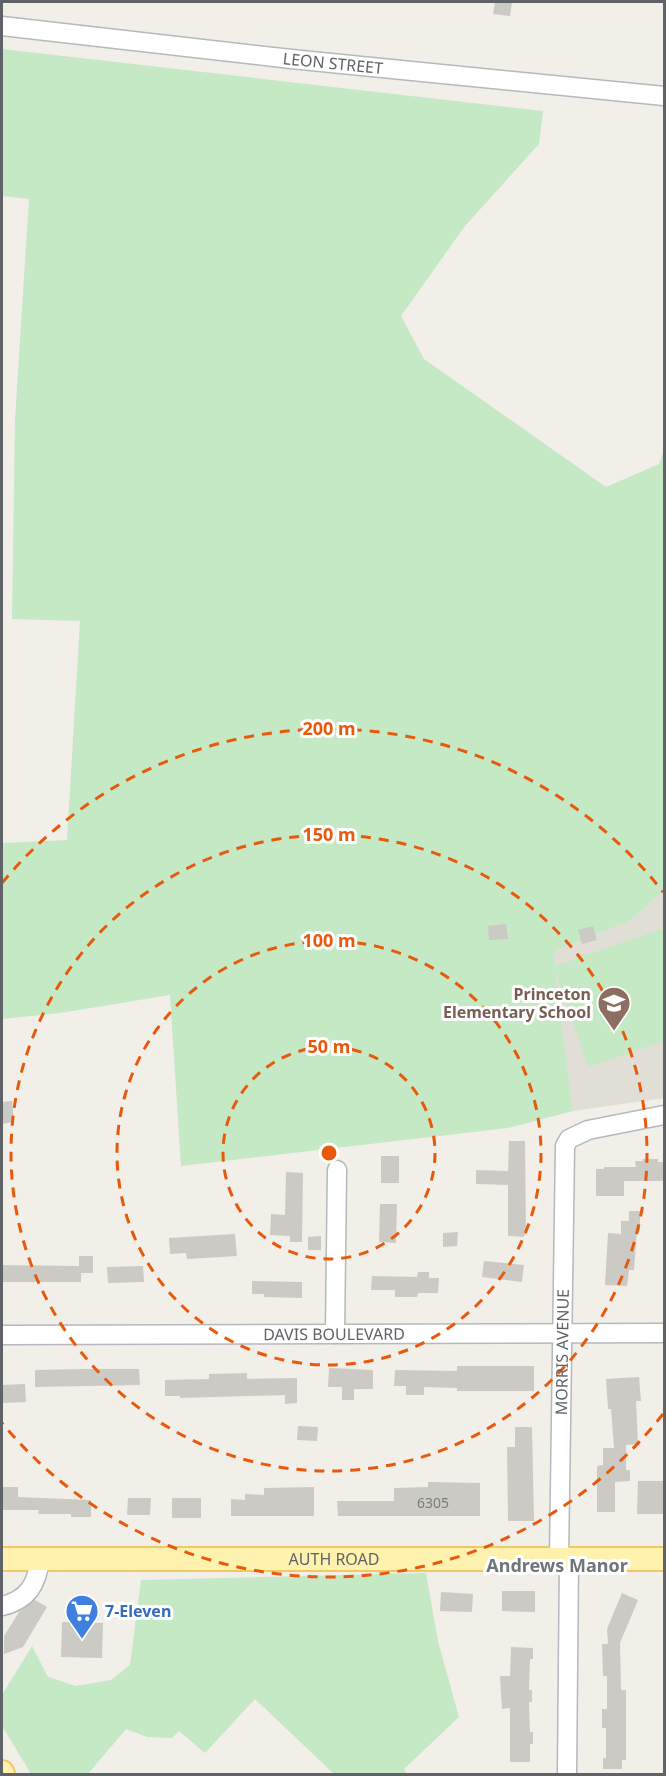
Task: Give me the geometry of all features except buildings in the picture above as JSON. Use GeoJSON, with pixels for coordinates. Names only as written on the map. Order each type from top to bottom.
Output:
{"type":"FeatureCollection","features":[{"type":"Feature","properties":{"kind":"main road","name":"AUTH ROAD"},"geometry":{"type":"LineString","coordinates":[[2,1559],[664,1559]]}},
{"type":"Feature","properties":{"kind":"street","name":"LEON STREET"},"geometry":{"type":"LineString","coordinates":[[2,26],[291,59],[664,96]]}},
{"type":"Feature","properties":{"kind":"street","name":"MORRIS AVENUE"},"geometry":{"type":"LineString","coordinates":[[567,1774],[562,1333],[565,1146],[569,1139],[588,1130],[664,1115]]}},
{"type":"Feature","properties":{"kind":"street"},"geometry":{"type":"LineString","coordinates":[[335,1334],[337,1170]]}},
{"type":"Feature","properties":{"kind":"street","name":"DAVIS BOULEVARD"},"geometry":{"type":"LineString","coordinates":[[2,1335],[664,1333]]}},
{"type":"Feature","properties":{"kind":"street"},"geometry":{"type":"LineString","coordinates":[[2,1606],[19,1600],[33,1585],[38,1578],[40,1559]]}},
{"type":"Feature","properties":{"kind":"shaded area","name":"Princeton Elementary School"},"geometry":{"type":"Polygon","coordinates":[[[664,891],[664,1098],[573,1111],[554,951],[628,922],[664,891]]]}},
{"type":"Feature","properties":{"kind":"green space"},"geometry":{"type":"Polygon","coordinates":[[[2,49],[543,111],[539,144],[465,226],[401,316],[424,359],[606,487],[659,464],[664,450],[664,891],[628,922],[554,951],[555,966],[664,928],[664,1041],[588,1067],[555,970],[573,1111],[508,1128],[181,1166],[170,995],[60,1013],[2,1019],[2,843],[67,840],[80,621],[12,619],[15,419],[29,199],[2,196],[2,49]]]}},
{"type":"Feature","properties":{"kind":"green space"},"geometry":{"type":"Polygon","coordinates":[[[426,1573],[438,1641],[459,1717],[404,1769],[407,1774],[334,1774],[255,1699],[205,1753],[179,1731],[172,1738],[147,1737],[126,1729],[88,1774],[31,1774],[2,1726],[2,1695],[32,1646],[48,1677],[76,1686],[111,1680],[130,1665],[141,1580],[426,1573]]]}},
{"type":"Feature","properties":{"kind":"place","name":"Princeton Elementary School"},"geometry":{"type":"Point","coordinates":[614,1032]}},
{"type":"Feature","properties":{"kind":"place","name":"7-Eleven"},"geometry":{"type":"Point","coordinates":[82,1640]}},
{"type":"Feature","properties":{"kind":"district","name":"Andrews Manor"},"geometry":{"type":"Point","coordinates":[557,1565]}}]}
